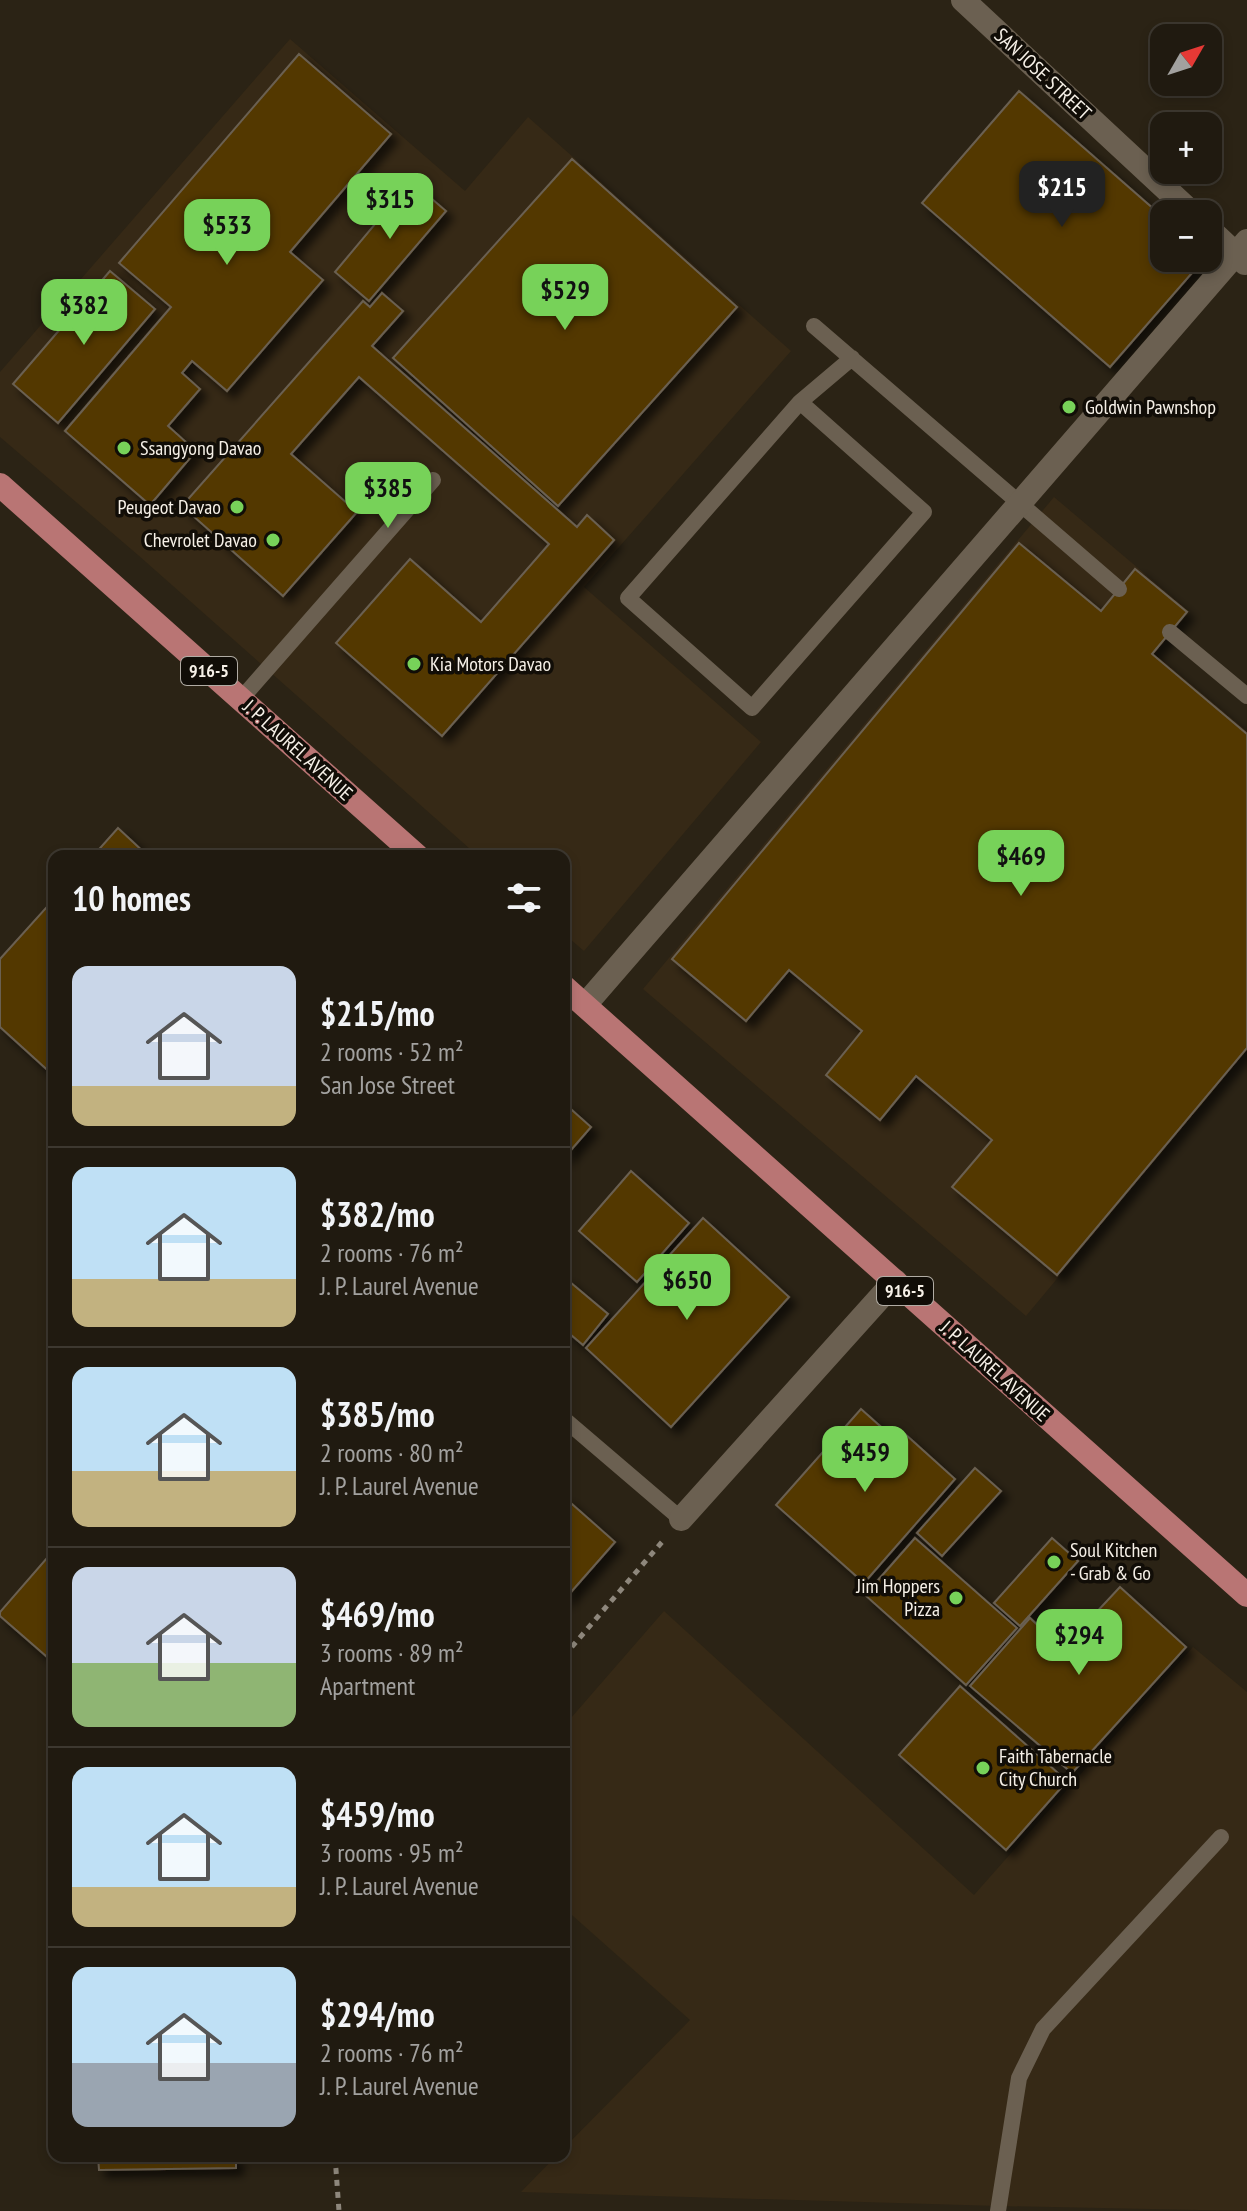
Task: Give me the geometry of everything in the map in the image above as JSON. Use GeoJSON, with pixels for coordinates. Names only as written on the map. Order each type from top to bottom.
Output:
{"type":"FeatureCollection","features":[{"type":"Feature","properties":{"kind":"main road","name":"J. P. LAUREL AVENUE"},"geometry":{"type":"LineString","coordinates":[[0,485],[410,850]]}},
{"type":"Feature","properties":{"kind":"main road","name":"J. P. LAUREL AVENUE"},"geometry":{"type":"LineString","coordinates":[[570,992],[1247,1595]]}},
{"type":"Feature","properties":{"kind":"street","name":"SAN JOSE STREET"},"geometry":{"type":"LineString","coordinates":[[963,0],[1178,200]]}},
{"type":"Feature","properties":{"kind":"street"},"geometry":{"type":"LineString","coordinates":[[585,1005],[1243,253],[1222,238]]}},
{"type":"Feature","properties":{"kind":"street"},"geometry":{"type":"LineString","coordinates":[[681,1519],[895,1281]]}},
{"type":"Feature","properties":{"kind":"lane"},"geometry":{"type":"LineString","coordinates":[[814,326],[1119,589]]}},
{"type":"Feature","properties":{"kind":"lane"},"geometry":{"type":"LineString","coordinates":[[800,402],[924,512],[752,708],[628,598],[800,402],[852,358]]}},
{"type":"Feature","properties":{"kind":"lane"},"geometry":{"type":"LineString","coordinates":[[241,699],[433,480]]}},
{"type":"Feature","properties":{"kind":"lane"},"geometry":{"type":"LineString","coordinates":[[1170,632],[1247,696]]}},
{"type":"Feature","properties":{"kind":"lane"},"geometry":{"type":"LineString","coordinates":[[570,1424],[681,1519]]}},
{"type":"Feature","properties":{"kind":"lane"},"geometry":{"type":"LineString","coordinates":[[998,2211],[1019,2078],[1043,2029],[1221,1837]]}},
{"type":"Feature","properties":{"kind":"path"},"geometry":{"type":"LineString","coordinates":[[570,1649],[681,1519]]}},
{"type":"Feature","properties":{"kind":"path"},"geometry":{"type":"LineString","coordinates":[[335,2162],[339,2211]]}},
{"type":"Feature","properties":{"kind":"shaded area"},"geometry":{"type":"Polygon","coordinates":[[[290,39],[465,191],[528,117],[791,351],[584,587],[761,742],[584,951],[570,939],[570,850],[471,850],[0,437],[0,372],[290,39]]]}},
{"type":"Feature","properties":{"kind":"shaded area"},"geometry":{"type":"Polygon","coordinates":[[[1054,497],[1190,612],[1155,654],[1247,731],[1247,1051],[1026,1316],[643,989],[1054,497]]]}},
{"type":"Feature","properties":{"kind":"shaded area"},"geometry":{"type":"Polygon","coordinates":[[[664,1611],[974,1895],[1193,1647],[1247,1692],[1247,2211],[521,2192],[550,2162],[570,2162],[570,2142],[690,2020],[570,1913],[570,1719],[664,1611]]]}},
{"type":"Feature","properties":{"kind":"building"},"geometry":{"type":"Polygon","coordinates":[[[299,54],[391,134],[290,252],[323,280],[227,391],[192,361],[182,373],[200,389],[168,426],[196,451],[150,505],[65,431],[171,307],[119,263],[299,54]]]}},
{"type":"Feature","properties":{"kind":"building"},"geometry":{"type":"Polygon","coordinates":[[[1019,91],[1150,206],[1150,272],[1193,272],[1110,367],[922,203],[1019,91]]]}},
{"type":"Feature","properties":{"kind":"building"},"geometry":{"type":"Polygon","coordinates":[[[572,159],[737,307],[558,506],[393,358],[572,159]]]}},
{"type":"Feature","properties":{"kind":"building"},"geometry":{"type":"Polygon","coordinates":[[[411,181],[446,211],[369,301],[335,272],[411,181]]]}},
{"type":"Feature","properties":{"kind":"building"},"geometry":{"type":"Polygon","coordinates":[[[110,271],[155,309],[58,423],[13,384],[110,271]]]}},
{"type":"Feature","properties":{"kind":"building"},"geometry":{"type":"Polygon","coordinates":[[[382,293],[403,311],[372,346],[577,527],[587,515],[614,540],[442,736],[336,643],[410,559],[481,622],[549,544],[359,377],[291,454],[357,512],[283,596],[182,506],[363,301],[370,307],[382,293]]]}},
{"type":"Feature","properties":{"kind":"building"},"geometry":{"type":"Polygon","coordinates":[[[1019,543],[1101,611],[1135,569],[1187,612],[1152,654],[1247,734],[1247,1048],[1057,1275],[952,1187],[992,1140],[916,1076],[880,1120],[826,1075],[862,1031],[789,970],[746,1021],[672,959],[1019,543]]]}},
{"type":"Feature","properties":{"kind":"building"},"geometry":{"type":"Polygon","coordinates":[[[118,828],[142,850],[98,850],[118,828]]]}},
{"type":"Feature","properties":{"kind":"building"},"geometry":{"type":"Polygon","coordinates":[[[48,906],[48,1071],[0,1027],[0,959],[48,906]]]}},
{"type":"Feature","properties":{"kind":"building"},"geometry":{"type":"Polygon","coordinates":[[[570,1108],[591,1127],[570,1151],[570,1108]]]}},
{"type":"Feature","properties":{"kind":"building"},"geometry":{"type":"Polygon","coordinates":[[[631,1171],[689,1223],[637,1282],[579,1231],[631,1171]]]}},
{"type":"Feature","properties":{"kind":"building"},"geometry":{"type":"Polygon","coordinates":[[[703,1218],[789,1297],[671,1427],[586,1348],[703,1218]]]}},
{"type":"Feature","properties":{"kind":"building"},"geometry":{"type":"Polygon","coordinates":[[[570,1282],[608,1314],[583,1345],[570,1334],[570,1282]]]}},
{"type":"Feature","properties":{"kind":"building"},"geometry":{"type":"Polygon","coordinates":[[[861,1409],[898,1442],[905,1434],[955,1479],[864,1583],[776,1505],[861,1409]]]}},
{"type":"Feature","properties":{"kind":"building"},"geometry":{"type":"Polygon","coordinates":[[[975,1468],[1001,1491],[942,1556],[917,1533],[975,1468]]]}},
{"type":"Feature","properties":{"kind":"building"},"geometry":{"type":"Polygon","coordinates":[[[570,1502],[615,1542],[570,1593],[570,1502]]]}},
{"type":"Feature","properties":{"kind":"building"},"geometry":{"type":"Polygon","coordinates":[[[915,1538],[1017,1628],[966,1685],[865,1595],[915,1538]]]}},
{"type":"Feature","properties":{"kind":"building"},"geometry":{"type":"Polygon","coordinates":[[[1052,1538],[1078,1561],[1020,1626],[994,1603],[1052,1538]]]}},
{"type":"Feature","properties":{"kind":"building"},"geometry":{"type":"Polygon","coordinates":[[[48,1557],[48,1658],[0,1616],[0,1612],[48,1557]]]}},
{"type":"Feature","properties":{"kind":"building"},"geometry":{"type":"Polygon","coordinates":[[[1120,1587],[1186,1647],[1072,1773],[970,1686],[1030,1618],[1045,1632],[1079,1631],[1120,1587]]]}},
{"type":"Feature","properties":{"kind":"building","name":"Faith Tabernacle City Church"},"geometry":{"type":"Polygon","coordinates":[[[960,1686],[1067,1781],[1006,1850],[899,1755],[960,1686]]]}},
{"type":"Feature","properties":{"kind":"building"},"geometry":{"type":"Polygon","coordinates":[[[98,2162],[236,2162],[236,2168],[99,2170],[98,2162]]]}},
{"type":"Feature","properties":{"kind":"place","name":"Goldwin Pawnshop"},"geometry":{"type":"Point","coordinates":[1069,407]}},
{"type":"Feature","properties":{"kind":"place","name":"Ssangyong Davao"},"geometry":{"type":"Point","coordinates":[124,448]}},
{"type":"Feature","properties":{"kind":"place","name":"Peugeot Davao"},"geometry":{"type":"Point","coordinates":[237,507]}},
{"type":"Feature","properties":{"kind":"place","name":"Chevrolet Davao"},"geometry":{"type":"Point","coordinates":[273,540]}},
{"type":"Feature","properties":{"kind":"place","name":"Kia Motors Davao"},"geometry":{"type":"Point","coordinates":[414,664]}},
{"type":"Feature","properties":{"kind":"place","name":"Soul Kitchen - Grab & Go"},"geometry":{"type":"Point","coordinates":[1054,1562]}},
{"type":"Feature","properties":{"kind":"place","name":"Jim Hoppers Pizza"},"geometry":{"type":"Point","coordinates":[956,1598]}},
{"type":"Feature","properties":{"kind":"place","name":"Faith Tabernacle City Church"},"geometry":{"type":"Point","coordinates":[983,1768]}}]}
